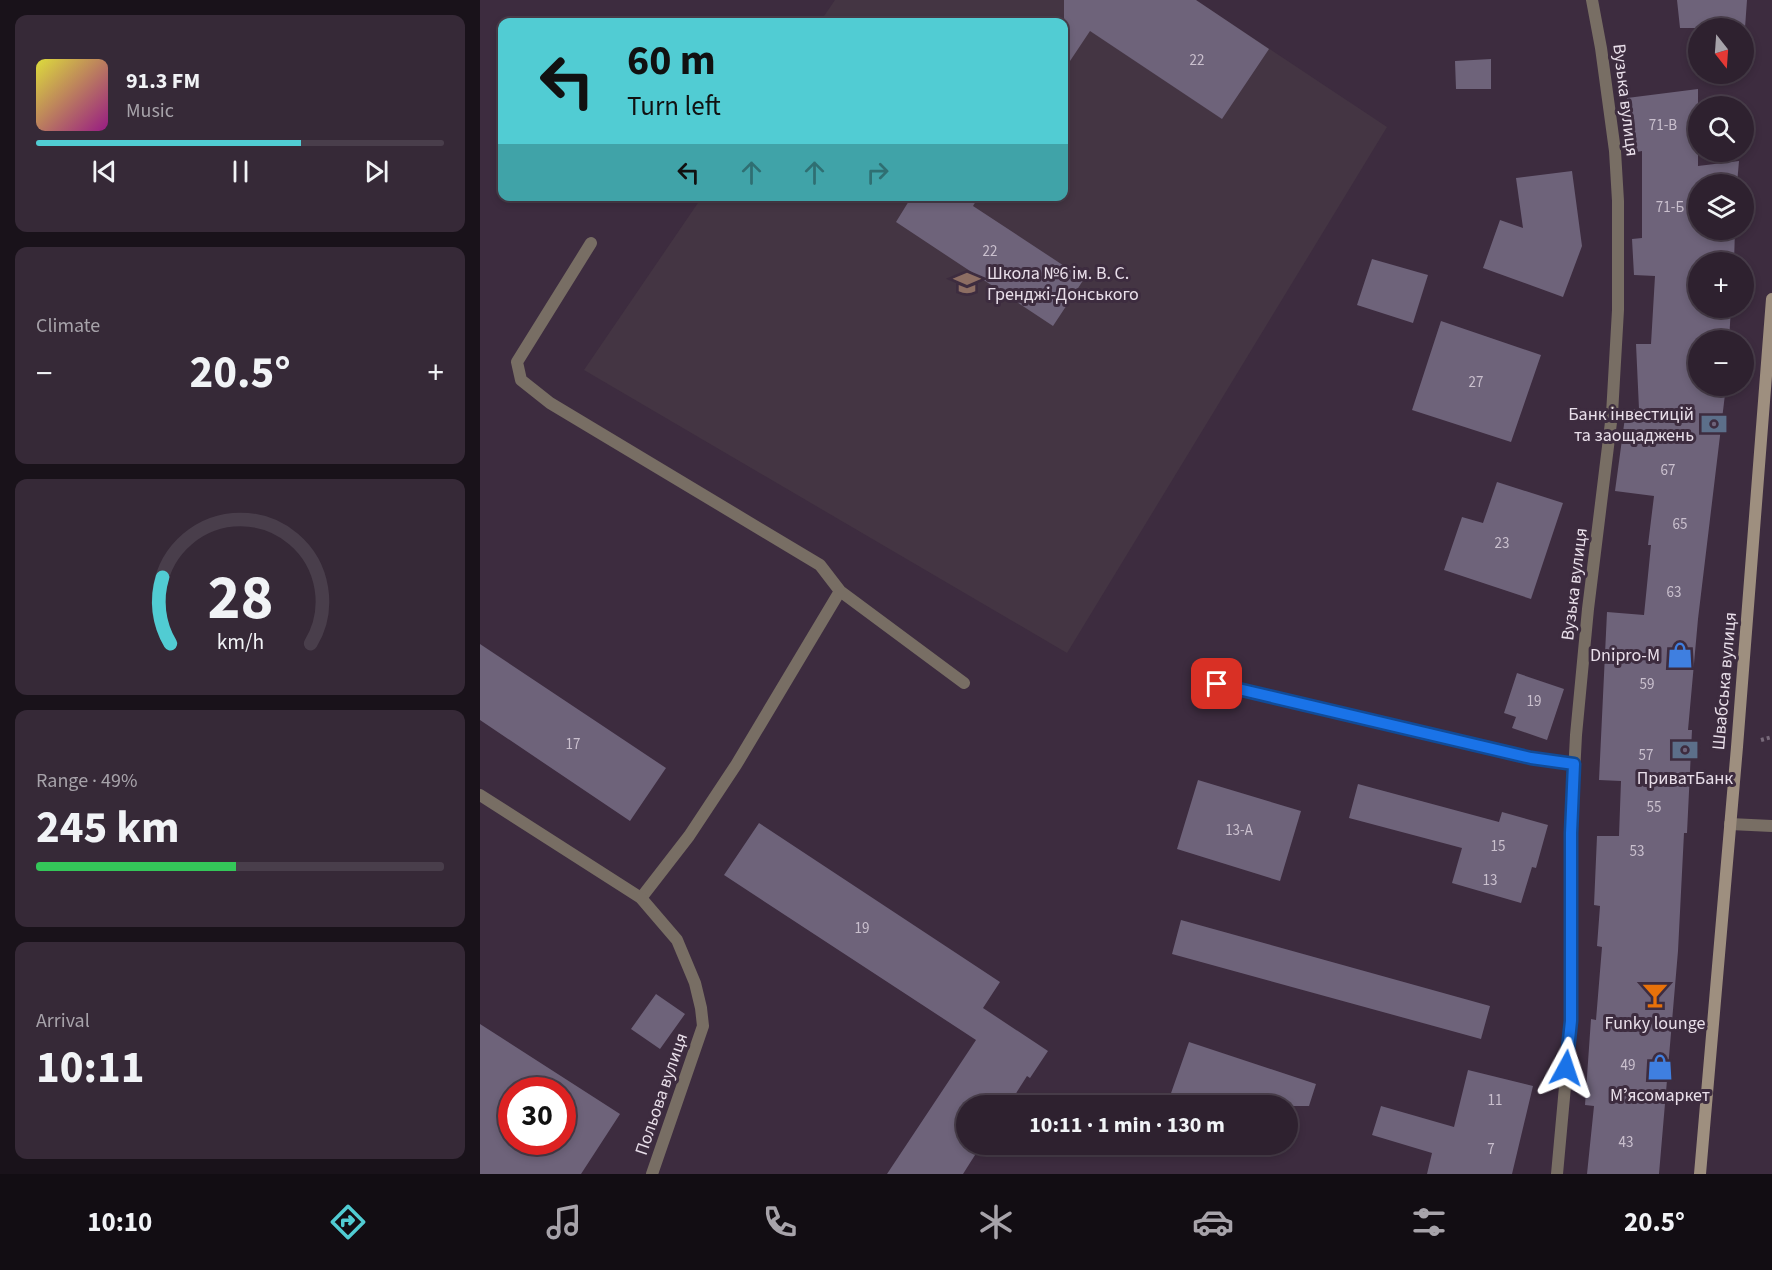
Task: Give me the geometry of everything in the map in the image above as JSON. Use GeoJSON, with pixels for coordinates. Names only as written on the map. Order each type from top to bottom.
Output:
{"type":"FeatureCollection","features":[{"type":"Feature","properties":{"kind":"street","name":"Вузька вулиця"},"geometry":{"type":"LineString","coordinates":[[1557,1174],[1571,1021],[1571,833],[1574,764],[1588,609],[1612,414],[1618,310],[1618,201],[1615,151],[1592,0]]}},
{"type":"Feature","properties":{"kind":"street"},"geometry":{"type":"LineString","coordinates":[[591,243],[517,362],[521,380],[550,403],[820,565],[840,591],[964,683]]}},
{"type":"Feature","properties":{"kind":"street","name":"Швабська вулиця"},"geometry":{"type":"LineString","coordinates":[[1700,1174],[1772,299]]}},
{"type":"Feature","properties":{"kind":"street"},"geometry":{"type":"LineString","coordinates":[[641,898],[689,836],[736,765],[840,591]]}},
{"type":"Feature","properties":{"kind":"street"},"geometry":{"type":"LineString","coordinates":[[1217,684],[1531,758],[1574,764]]}},
{"type":"Feature","properties":{"kind":"street","name":"Польова вулиця"},"geometry":{"type":"LineString","coordinates":[[480,795],[641,898],[677,940],[695,983],[703,1026],[652,1174]]}},
{"type":"Feature","properties":{"kind":"street"},"geometry":{"type":"LineString","coordinates":[[1730,824],[1772,826]]}},
{"type":"Feature","properties":{"kind":"shaded area","name":"Школа №6 ім. В. С. Гренджі-Донського"},"geometry":{"type":"Polygon","coordinates":[[[835,0],[1196,0],[1387,127],[1067,653],[584,370],[699,201],[1068,201],[1068,18],[823,18],[835,0]]]}},
{"type":"Feature","properties":{"kind":"building"},"geometry":{"type":"Polygon","coordinates":[[[1064,0],[1196,0],[1269,49],[1222,119],[1090,31],[1068,64],[1068,18],[1064,18],[1064,0]]]}},
{"type":"Feature","properties":{"kind":"building"},"geometry":{"type":"Polygon","coordinates":[[[1677,0],[1747,0],[1746,18],[1688,18],[1688,28],[1680,28],[1677,0]]]}},
{"type":"Feature","properties":{"kind":"building"},"geometry":{"type":"Polygon","coordinates":[[[1491,59],[1491,89],[1456,89],[1455,61],[1491,59]]]}},
{"type":"Feature","properties":{"kind":"building"},"geometry":{"type":"Polygon","coordinates":[[[1698,89],[1698,96],[1688,96],[1688,162],[1698,162],[1698,166],[1739,162],[1738,174],[1688,174],[1688,240],[1735,240],[1734,252],[1688,252],[1688,318],[1730,318],[1730,330],[1688,330],[1688,396],[1725,396],[1698,619],[1688,730],[1692,730],[1687,833],[1684,833],[1678,951],[1659,1174],[1587,1174],[1594,1106],[1585,1105],[1591,1019],[1596,1020],[1602,947],[1597,946],[1600,906],[1594,905],[1597,836],[1619,836],[1621,781],[1599,780],[1607,612],[1644,615],[1651,545],[1648,545],[1654,496],[1615,491],[1626,410],[1639,409],[1636,344],[1651,344],[1655,276],[1634,275],[1632,239],[1642,238],[1642,151],[1631,153],[1627,98],[1698,89]]]}},
{"type":"Feature","properties":{"kind":"building"},"geometry":{"type":"Polygon","coordinates":[[[1572,171],[1582,246],[1563,297],[1483,268],[1500,220],[1523,228],[1516,178],[1572,171]]]}},
{"type":"Feature","properties":{"kind":"building"},"geometry":{"type":"Polygon","coordinates":[[[909,201],[976,201],[973,206],[1084,279],[1053,326],[896,222],[909,201]]]}},
{"type":"Feature","properties":{"kind":"building"},"geometry":{"type":"Polygon","coordinates":[[[1372,259],[1428,275],[1413,323],[1357,305],[1372,259]]]}},
{"type":"Feature","properties":{"kind":"building"},"geometry":{"type":"Polygon","coordinates":[[[1441,321],[1541,355],[1511,442],[1412,410],[1441,321]]]}},
{"type":"Feature","properties":{"kind":"building"},"geometry":{"type":"Polygon","coordinates":[[[1497,482],[1563,503],[1531,599],[1444,570],[1462,517],[1483,523],[1497,482]]]}},
{"type":"Feature","properties":{"kind":"building"},"geometry":{"type":"Polygon","coordinates":[[[480,644],[666,768],[630,821],[480,720],[480,644]]]}},
{"type":"Feature","properties":{"kind":"building"},"geometry":{"type":"Polygon","coordinates":[[[1517,673],[1564,689],[1547,740],[1512,728],[1516,717],[1504,713],[1517,673]]]}},
{"type":"Feature","properties":{"kind":"building"},"geometry":{"type":"Polygon","coordinates":[[[1198,780],[1301,811],[1280,881],[1177,849],[1198,780]]]}},
{"type":"Feature","properties":{"kind":"building"},"geometry":{"type":"Polygon","coordinates":[[[1358,784],[1499,822],[1502,812],[1548,825],[1536,868],[1532,867],[1521,903],[1452,883],[1462,848],[1349,818],[1358,784]]]}},
{"type":"Feature","properties":{"kind":"building"},"geometry":{"type":"Polygon","coordinates":[[[759,823],[1000,982],[983,1008],[1048,1051],[1030,1078],[1027,1076],[1015,1095],[956,1095],[956,1155],[975,1155],[963,1174],[887,1174],[976,1040],[724,875],[759,823]]]}},
{"type":"Feature","properties":{"kind":"building"},"geometry":{"type":"Polygon","coordinates":[[[1181,920],[1490,1006],[1481,1039],[1172,954],[1181,920]]]}},
{"type":"Feature","properties":{"kind":"building"},"geometry":{"type":"Polygon","coordinates":[[[656,994],[685,1014],[660,1049],[631,1029],[656,994]]]}},
{"type":"Feature","properties":{"kind":"building"},"geometry":{"type":"Polygon","coordinates":[[[480,1024],[562,1077],[498,1077],[498,1155],[576,1155],[576,1086],[620,1114],[581,1174],[480,1174],[480,1024]]]}},
{"type":"Feature","properties":{"kind":"building"},"geometry":{"type":"Polygon","coordinates":[[[1189,1042],[1316,1084],[1309,1106],[1298,1106],[1298,1095],[1170,1095],[1189,1042]]]}},
{"type":"Feature","properties":{"kind":"building"},"geometry":{"type":"Polygon","coordinates":[[[1468,1070],[1533,1086],[1512,1174],[1427,1174],[1432,1153],[1372,1135],[1381,1106],[1454,1127],[1468,1070]]]}},
{"type":"Feature","properties":{"kind":"place","name":"Школа №6 ім. В. С. Гренджі-Донського"},"geometry":{"type":"Point","coordinates":[967,283]}},
{"type":"Feature","properties":{"kind":"place","name":"Банк інвестицій та заощаджень"},"geometry":{"type":"Point","coordinates":[1714,424]}},
{"type":"Feature","properties":{"kind":"place","name":"Dnipro-M"},"geometry":{"type":"Point","coordinates":[1680,655]}},
{"type":"Feature","properties":{"kind":"place","name":"ПриватБанк"},"geometry":{"type":"Point","coordinates":[1685,750]}},
{"type":"Feature","properties":{"kind":"place","name":"Funky lounge"},"geometry":{"type":"Point","coordinates":[1655,995]}},
{"type":"Feature","properties":{"kind":"place","name":"Мʼясомаркет"},"geometry":{"type":"Point","coordinates":[1660,1067]}},
{"type":"Feature","properties":{"kind":"route"},"geometry":{"type":"LineString","coordinates":[[1217,684],[1531,758],[1574,764],[1571,833],[1571,1021],[1566,1068]]}}]}
